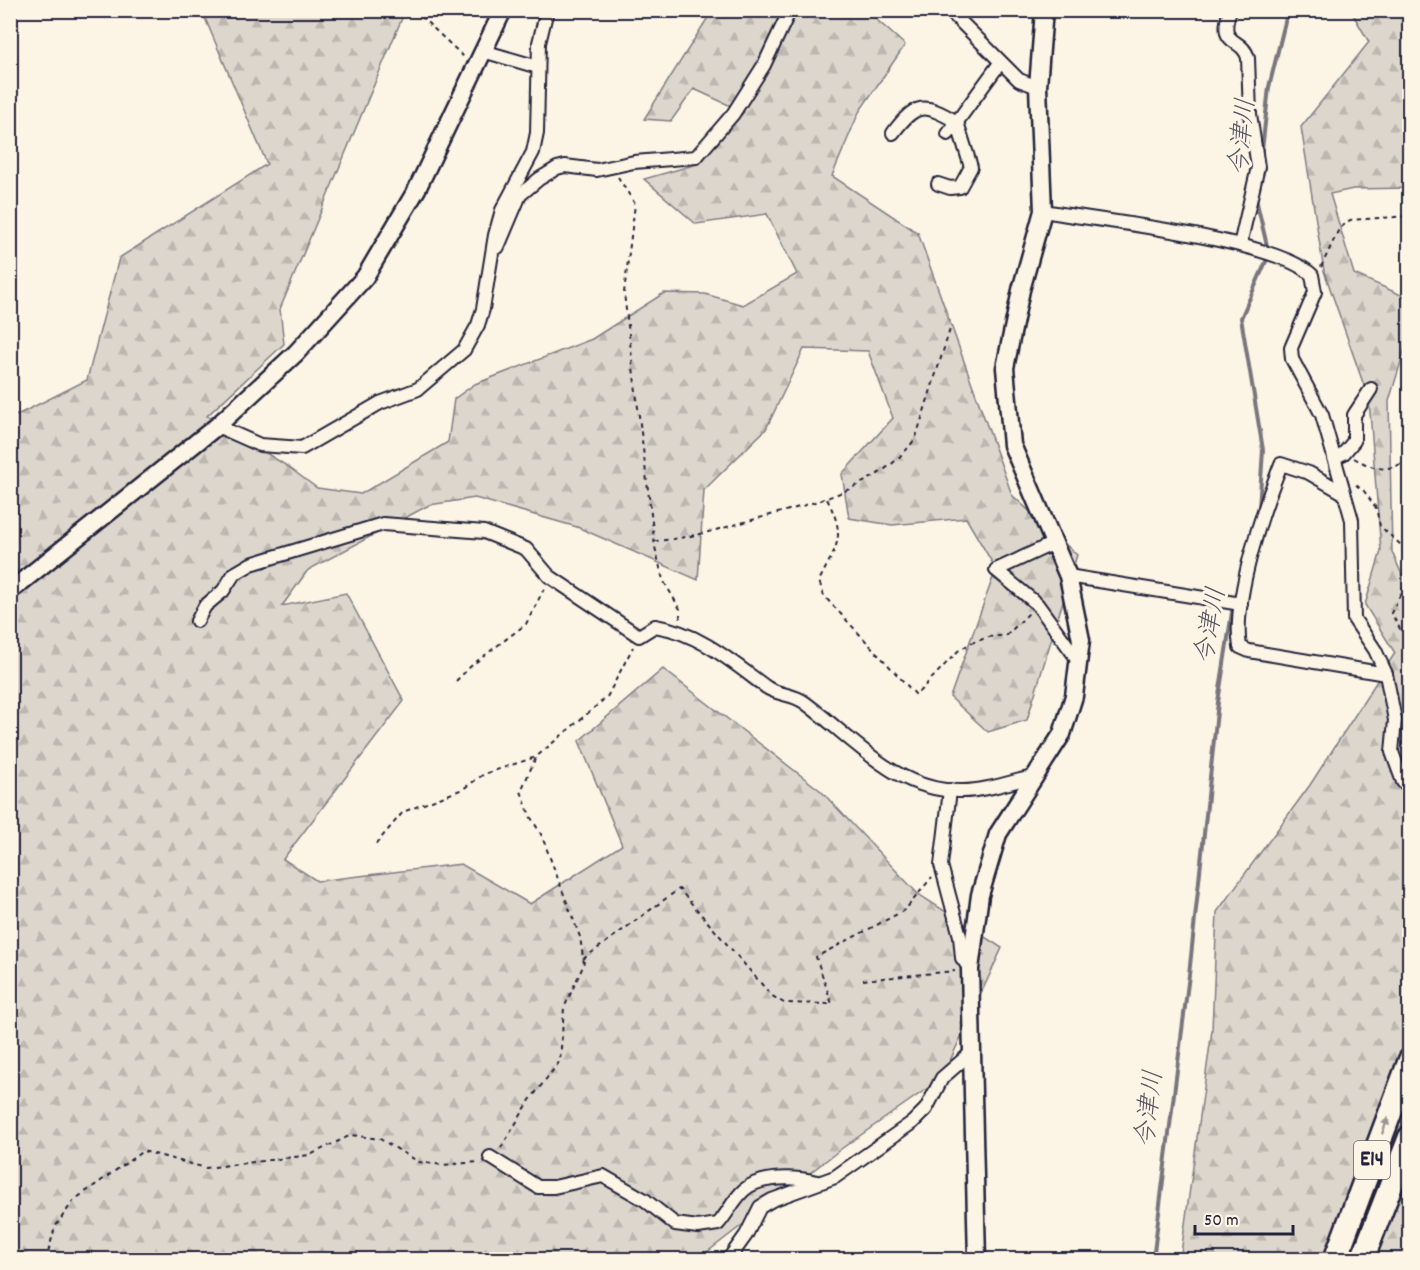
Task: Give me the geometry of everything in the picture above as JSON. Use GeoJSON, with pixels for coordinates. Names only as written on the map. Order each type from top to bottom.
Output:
{"type":"FeatureCollection","features":[{"type":"Feature","properties":{"kind":"highway","name":"E14"},"geometry":{"type":"LineString","coordinates":[[1335,1260],[1410,1060]]}},
{"type":"Feature","properties":{"kind":"highway","name":"E14"},"geometry":{"type":"LineString","coordinates":[[1362,1260],[1410,1137]]}},
{"type":"Feature","properties":{"kind":"street"},"geometry":{"type":"LineString","coordinates":[[10,591],[217,426],[296,353],[365,277],[417,189],[502,10]]}},
{"type":"Feature","properties":{"kind":"street"},"geometry":{"type":"LineString","coordinates":[[217,426],[260,445],[302,447],[380,403],[418,389],[447,366],[472,338],[483,309],[490,262],[502,210],[534,152],[537,133],[538,67],[542,21],[547,10]]}},
{"type":"Feature","properties":{"kind":"street"},"geometry":{"type":"LineString","coordinates":[[490,262],[514,206],[527,188],[565,166],[597,170],[634,162],[696,157],[733,114],[764,64],[790,10]]}},
{"type":"Feature","properties":{"kind":"street"},"geometry":{"type":"LineString","coordinates":[[949,10],[1019,80],[1038,87]]}},
{"type":"Feature","properties":{"kind":"street"},"geometry":{"type":"LineString","coordinates":[[976,1260],[970,969],[980,895],[998,834],[1062,734],[1074,696],[1081,640],[1068,576],[1012,445],[1005,369],[1020,290],[1043,211],[1038,87],[1044,10]]}},
{"type":"Feature","properties":{"kind":"street"},"geometry":{"type":"LineString","coordinates":[[1230,10],[1226,32],[1229,38],[1247,54],[1248,58],[1250,114],[1258,167],[1240,245]]}},
{"type":"Feature","properties":{"kind":"street"},"geometry":{"type":"LineString","coordinates":[[480,58],[538,67]]}},
{"type":"Feature","properties":{"kind":"street"},"geometry":{"type":"LineString","coordinates":[[948,134],[1000,63]]}},
{"type":"Feature","properties":{"kind":"street"},"geometry":{"type":"LineString","coordinates":[[893,133],[908,113],[921,108],[938,112],[957,122],[971,167],[960,187],[950,188],[938,184]]}},
{"type":"Feature","properties":{"kind":"street"},"geometry":{"type":"LineString","coordinates":[[1043,211],[1240,245],[1306,270],[1312,275],[1315,292],[1300,332],[1291,348],[1292,359],[1322,415],[1339,455],[1336,472],[1352,520],[1354,619],[1375,650],[1386,674],[1395,720],[1392,752],[1403,782],[1410,788]]}},
{"type":"Feature","properties":{"kind":"street"},"geometry":{"type":"LineString","coordinates":[[1339,455],[1354,441],[1354,415],[1371,389]]}},
{"type":"Feature","properties":{"kind":"street"},"geometry":{"type":"LineString","coordinates":[[1342,492],[1309,473],[1281,464],[1264,507],[1241,604],[1237,630],[1240,647],[1249,651],[1386,674]]}},
{"type":"Feature","properties":{"kind":"street"},"geometry":{"type":"LineString","coordinates":[[197,621],[205,606],[223,591],[234,574],[251,564],[383,524],[484,532],[526,549],[549,576],[639,636],[655,626],[680,630],[739,664],[768,688],[802,700],[900,776],[924,786],[961,792],[1036,776]]}},
{"type":"Feature","properties":{"kind":"street"},"geometry":{"type":"LineString","coordinates":[[1054,543],[996,570],[1041,608],[1078,660]]}},
{"type":"Feature","properties":{"kind":"street"},"geometry":{"type":"LineString","coordinates":[[1068,576],[1241,604]]}},
{"type":"Feature","properties":{"kind":"street"},"geometry":{"type":"LineString","coordinates":[[950,790],[941,865],[960,936],[962,958],[970,969]]}},
{"type":"Feature","properties":{"kind":"street"},"geometry":{"type":"LineString","coordinates":[[728,1260],[746,1235],[760,1208],[772,1200],[835,1177],[913,1122],[926,1109],[942,1078],[972,1052]]}},
{"type":"Feature","properties":{"kind":"street"},"geometry":{"type":"LineString","coordinates":[[490,1157],[538,1187],[554,1187],[603,1176],[645,1200],[675,1224],[698,1227],[718,1224],[732,1203],[746,1188],[768,1180],[802,1178],[817,1182]]}},
{"type":"Feature","properties":{"kind":"path"},"geometry":{"type":"LineString","coordinates":[[414,10],[456,51],[480,58]]}},
{"type":"Feature","properties":{"kind":"path"},"geometry":{"type":"LineString","coordinates":[[608,167],[624,183],[635,204],[624,293],[654,541],[663,580],[680,609],[680,630]]}},
{"type":"Feature","properties":{"kind":"path"},"geometry":{"type":"LineString","coordinates":[[1313,284],[1339,229],[1350,220],[1410,216]]}},
{"type":"Feature","properties":{"kind":"path"},"geometry":{"type":"LineString","coordinates":[[654,541],[680,540],[827,499],[870,477],[909,448],[920,425],[951,326]]}},
{"type":"Feature","properties":{"kind":"path"},"geometry":{"type":"LineString","coordinates":[[1339,455],[1379,469],[1391,470],[1410,460]]}},
{"type":"Feature","properties":{"kind":"path"},"geometry":{"type":"LineString","coordinates":[[1336,472],[1364,491],[1376,508],[1380,526],[1402,546],[1410,565]]}},
{"type":"Feature","properties":{"kind":"path"},"geometry":{"type":"LineString","coordinates":[[827,499],[840,530],[837,544],[819,581],[819,586],[824,596],[916,695],[958,651],[989,637],[1007,635],[1029,612],[1041,608]]}},
{"type":"Feature","properties":{"kind":"path"},"geometry":{"type":"LineString","coordinates":[[1410,569],[1409,578],[1391,613],[1403,634],[1410,662]]}},
{"type":"Feature","properties":{"kind":"path"},"geometry":{"type":"LineString","coordinates":[[456,681],[488,652],[526,624],[549,576]]}},
{"type":"Feature","properties":{"kind":"path"},"geometry":{"type":"LineString","coordinates":[[376,844],[402,812],[462,789],[484,774],[536,757],[608,697],[639,636]]}},
{"type":"Feature","properties":{"kind":"path"},"geometry":{"type":"LineString","coordinates":[[46,1260],[55,1227],[74,1200],[143,1151],[206,1168],[310,1155],[351,1135],[380,1139],[419,1162],[443,1165],[471,1163],[490,1157],[505,1143],[530,1101],[560,1061],[564,1008],[580,973],[583,959],[580,937],[541,834],[524,802],[521,791],[536,757]]}},
{"type":"Feature","properties":{"kind":"path"},"geometry":{"type":"LineString","coordinates":[[583,959],[679,889],[772,996],[784,1003],[832,1004],[816,957],[905,910],[941,865]]}},
{"type":"Feature","properties":{"kind":"path"},"geometry":{"type":"LineString","coordinates":[[863,980],[970,969]]}},
{"type":"Feature","properties":{"kind":"green space"},"geometry":{"type":"Polygon","coordinates":[[[202,11],[405,11],[280,309],[284,344],[207,416],[287,466],[317,488],[361,494],[448,442],[454,399],[475,384],[592,339],[664,293],[705,294],[743,305],[797,274],[767,214],[696,224],[644,179],[697,164],[744,112],[694,89],[671,121],[644,119],[712,11],[867,11],[905,45],[859,112],[832,176],[918,233],[1012,495],[1077,555],[1027,720],[988,732],[950,697],[996,569],[966,518],[892,525],[849,518],[842,474],[893,418],[868,351],[804,349],[766,429],[704,490],[698,580],[577,527],[475,498],[429,505],[308,570],[282,606],[346,593],[404,701],[283,859],[317,881],[461,864],[530,904],[622,845],[579,741],[663,669],[821,791],[918,894],[1002,948],[942,1078],[841,1149],[698,1259],[11,1260],[11,418],[87,380],[119,258],[267,164],[202,11]]]}},
{"type":"Feature","properties":{"kind":"green space"},"geometry":{"type":"Polygon","coordinates":[[[1351,11],[1409,11],[1409,188],[1353,189],[1330,194],[1354,274],[1408,298],[1407,342],[1389,401],[1392,552],[1410,593],[1409,1259],[1180,1260],[1212,1030],[1217,912],[1310,785],[1395,653],[1365,605],[1381,551],[1369,400],[1324,271],[1301,127],[1369,42],[1351,11]]]}},
{"type":"Feature","properties":{"kind":"waterway","name":"今津川"},"geometry":{"type":"LineString","coordinates":[[1261,159],[1269,87],[1288,10]]}},
{"type":"Feature","properties":{"kind":"waterway","name":"今津川"},"geometry":{"type":"LineString","coordinates":[[1256,199],[1268,250]]}},
{"type":"Feature","properties":{"kind":"waterway","name":"今津川"},"geometry":{"type":"LineString","coordinates":[[1259,509],[1263,450],[1241,318],[1268,257]]}},
{"type":"Feature","properties":{"kind":"waterway","name":"今津川"},"geometry":{"type":"LineString","coordinates":[[1153,1260],[1189,975],[1218,702],[1233,606]]}}]}
